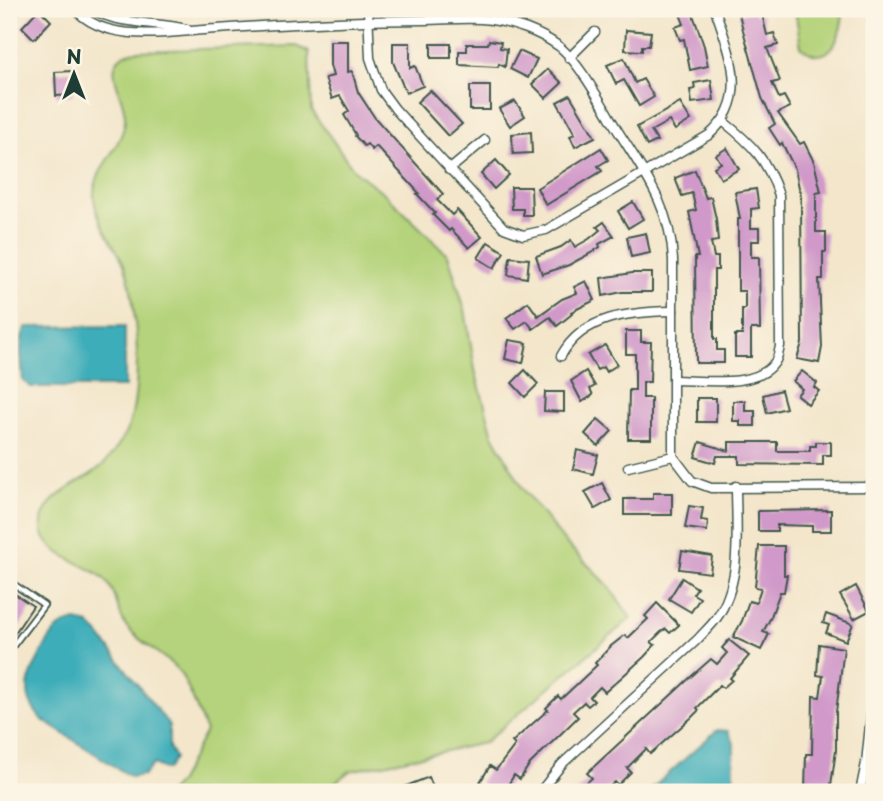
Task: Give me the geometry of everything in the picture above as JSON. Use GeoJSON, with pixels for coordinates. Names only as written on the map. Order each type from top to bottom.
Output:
{"type":"FeatureCollection","features":[{"type":"Feature","properties":{"kind":"street"},"geometry":{"type":"LineString","coordinates":[[75,9],[91,21],[120,31],[165,35],[193,30],[368,20],[491,20],[519,27],[558,45],[594,91],[645,172],[665,210],[673,238],[673,456],[692,481],[711,488],[874,487]]}},
{"type":"Feature","properties":{"kind":"street"},"geometry":{"type":"LineString","coordinates":[[92,9],[106,17],[164,23],[193,30]]}},
{"type":"Feature","properties":{"kind":"street"},"geometry":{"type":"LineString","coordinates":[[368,9],[370,58],[381,90],[449,170],[504,228],[523,235],[546,230],[709,135],[724,122],[735,94],[734,70],[715,9]]}},
{"type":"Feature","properties":{"kind":"street"},"geometry":{"type":"LineString","coordinates":[[569,58],[595,32]]}},
{"type":"Feature","properties":{"kind":"street"},"geometry":{"type":"LineString","coordinates":[[674,380],[747,380],[764,373],[775,362],[780,346],[779,195],[762,157],[724,122]]}},
{"type":"Feature","properties":{"kind":"street"},"geometry":{"type":"LineString","coordinates":[[449,170],[485,140]]}},
{"type":"Feature","properties":{"kind":"street"},"geometry":{"type":"LineString","coordinates":[[561,356],[568,343],[596,323],[613,316],[673,311]]}},
{"type":"Feature","properties":{"kind":"street"},"geometry":{"type":"LineString","coordinates":[[628,467],[673,456]]}},
{"type":"Feature","properties":{"kind":"street"},"geometry":{"type":"LineString","coordinates":[[540,792],[562,764],[698,639],[718,617],[736,566],[736,486]]}},
{"type":"Feature","properties":{"kind":"street"},"geometry":{"type":"LineString","coordinates":[[860,792],[870,763],[874,687]]}},
{"type":"Feature","properties":{"kind":"lane"},"geometry":{"type":"LineString","coordinates":[[9,18],[19,9]]}},
{"type":"Feature","properties":{"kind":"lane"},"geometry":{"type":"LineString","coordinates":[[9,581],[44,605],[9,651]]}},
{"type":"Feature","properties":{"kind":"green space"},"geometry":{"type":"Polygon","coordinates":[[[795,9],[843,9],[838,38],[827,52],[820,55],[801,47],[795,9]]]}},
{"type":"Feature","properties":{"kind":"green space"},"geometry":{"type":"Polygon","coordinates":[[[297,46],[309,52],[311,110],[354,170],[385,194],[448,255],[465,310],[475,370],[493,435],[523,489],[565,542],[608,585],[631,618],[484,743],[350,771],[322,792],[169,792],[179,782],[206,731],[189,689],[177,669],[125,624],[113,592],[105,580],[46,541],[42,521],[53,500],[108,460],[126,432],[133,410],[137,356],[130,286],[122,260],[101,223],[94,198],[98,178],[119,140],[125,120],[114,70],[116,62],[123,55],[135,51],[297,46]]]}},
{"type":"Feature","properties":{"kind":"water"},"geometry":{"type":"Polygon","coordinates":[[[125,326],[125,387],[31,387],[23,381],[21,346],[26,327],[125,326]]]}},
{"type":"Feature","properties":{"kind":"water"},"geometry":{"type":"Polygon","coordinates":[[[76,621],[89,624],[99,635],[169,725],[169,747],[175,758],[167,770],[153,764],[144,775],[131,777],[41,719],[34,709],[28,690],[35,666],[55,631],[76,621]]]}},
{"type":"Feature","properties":{"kind":"water"},"geometry":{"type":"Polygon","coordinates":[[[717,730],[728,731],[734,743],[734,792],[648,792],[717,730]]]}},
{"type":"Feature","properties":{"kind":"building"},"geometry":{"type":"Polygon","coordinates":[[[39,9],[51,21],[34,39],[22,27],[39,9]]]}},
{"type":"Feature","properties":{"kind":"building"},"geometry":{"type":"Polygon","coordinates":[[[678,9],[691,9],[708,66],[690,70],[684,39],[680,40],[675,27],[684,24],[678,9]]]}},
{"type":"Feature","properties":{"kind":"building"},"geometry":{"type":"Polygon","coordinates":[[[754,11],[755,15],[762,14],[767,35],[774,33],[778,45],[767,48],[780,81],[772,83],[779,98],[784,96],[790,107],[778,113],[800,144],[804,142],[814,162],[821,192],[816,193],[816,232],[826,232],[826,252],[823,252],[823,279],[819,279],[822,347],[819,363],[797,359],[802,343],[801,197],[795,169],[782,143],[780,145],[769,128],[775,124],[762,98],[743,30],[739,14],[754,11]]]}},
{"type":"Feature","properties":{"kind":"building"},"geometry":{"type":"Polygon","coordinates":[[[626,30],[651,32],[649,46],[642,46],[642,51],[625,50],[626,30]]]}},
{"type":"Feature","properties":{"kind":"building"},"geometry":{"type":"Polygon","coordinates":[[[489,40],[501,42],[500,48],[507,49],[505,67],[499,64],[498,67],[459,65],[459,51],[467,51],[467,44],[488,44],[489,40]]]}},
{"type":"Feature","properties":{"kind":"building"},"geometry":{"type":"Polygon","coordinates":[[[330,41],[348,41],[348,72],[352,71],[358,92],[375,118],[443,194],[437,200],[452,215],[457,210],[482,237],[469,248],[433,215],[435,213],[417,194],[419,193],[376,146],[372,150],[355,136],[344,115],[349,111],[340,96],[332,99],[325,78],[333,76],[330,41]]]}},
{"type":"Feature","properties":{"kind":"building"},"geometry":{"type":"Polygon","coordinates":[[[393,43],[410,43],[410,68],[415,66],[423,86],[406,93],[393,62],[393,43]]]}},
{"type":"Feature","properties":{"kind":"building"},"geometry":{"type":"Polygon","coordinates":[[[431,44],[451,44],[451,58],[431,58],[431,44]]]}},
{"type":"Feature","properties":{"kind":"building"},"geometry":{"type":"Polygon","coordinates":[[[519,51],[537,59],[528,78],[510,69],[519,51]]]}},
{"type":"Feature","properties":{"kind":"building"},"geometry":{"type":"Polygon","coordinates":[[[624,58],[635,83],[643,79],[654,97],[639,106],[624,80],[616,84],[607,65],[624,58]]]}},
{"type":"Feature","properties":{"kind":"building"},"geometry":{"type":"Polygon","coordinates":[[[548,69],[562,83],[546,98],[532,84],[548,69]]]}},
{"type":"Feature","properties":{"kind":"building"},"geometry":{"type":"Polygon","coordinates":[[[72,71],[73,95],[56,96],[55,72],[72,71]]]}},
{"type":"Feature","properties":{"kind":"building"},"geometry":{"type":"Polygon","coordinates":[[[711,80],[714,100],[692,103],[690,90],[695,89],[694,83],[711,80]]]}},
{"type":"Feature","properties":{"kind":"building"},"geometry":{"type":"Polygon","coordinates":[[[470,86],[490,86],[490,110],[470,110],[470,86]]]}},
{"type":"Feature","properties":{"kind":"building"},"geometry":{"type":"Polygon","coordinates":[[[430,90],[462,124],[448,136],[417,102],[430,90]]]}},
{"type":"Feature","properties":{"kind":"building"},"geometry":{"type":"Polygon","coordinates":[[[570,95],[595,137],[575,147],[570,136],[575,134],[557,102],[570,95]]]}},
{"type":"Feature","properties":{"kind":"building"},"geometry":{"type":"Polygon","coordinates":[[[515,101],[525,116],[510,126],[499,109],[515,101]]]}},
{"type":"Feature","properties":{"kind":"building"},"geometry":{"type":"Polygon","coordinates":[[[680,103],[691,120],[675,130],[669,121],[651,131],[657,141],[647,146],[637,127],[680,103]]]}},
{"type":"Feature","properties":{"kind":"building"},"geometry":{"type":"Polygon","coordinates":[[[531,132],[532,153],[513,154],[512,134],[531,132]]]}},
{"type":"Feature","properties":{"kind":"building"},"geometry":{"type":"Polygon","coordinates":[[[601,148],[608,160],[598,166],[602,171],[546,205],[537,188],[601,148]]]}},
{"type":"Feature","properties":{"kind":"building"},"geometry":{"type":"Polygon","coordinates":[[[727,148],[739,169],[721,179],[714,167],[721,163],[716,155],[727,148]]]}},
{"type":"Feature","properties":{"kind":"building"},"geometry":{"type":"Polygon","coordinates":[[[496,160],[509,175],[494,189],[481,174],[496,160]]]}},
{"type":"Feature","properties":{"kind":"building"},"geometry":{"type":"Polygon","coordinates":[[[695,170],[706,198],[711,197],[716,219],[718,241],[711,242],[714,257],[718,257],[718,270],[714,270],[714,339],[717,339],[717,350],[724,350],[724,363],[696,363],[695,257],[698,257],[689,212],[696,210],[692,193],[682,196],[675,178],[695,170]]]}},
{"type":"Feature","properties":{"kind":"building"},"geometry":{"type":"Polygon","coordinates":[[[511,187],[531,187],[532,215],[523,215],[523,209],[512,209],[511,187]]]}},
{"type":"Feature","properties":{"kind":"building"},"geometry":{"type":"Polygon","coordinates":[[[756,189],[759,208],[751,209],[751,228],[759,228],[759,241],[751,241],[751,257],[759,257],[760,329],[751,329],[751,357],[735,357],[735,335],[742,335],[745,291],[738,291],[740,219],[735,192],[756,189]]]}},
{"type":"Feature","properties":{"kind":"building"},"geometry":{"type":"Polygon","coordinates":[[[633,202],[643,219],[628,228],[618,211],[633,202]]]}},
{"type":"Feature","properties":{"kind":"building"},"geometry":{"type":"Polygon","coordinates":[[[604,222],[614,236],[569,265],[542,274],[536,256],[561,247],[571,240],[575,247],[600,230],[597,227],[604,222]]]}},
{"type":"Feature","properties":{"kind":"building"},"geometry":{"type":"Polygon","coordinates":[[[646,233],[650,253],[631,257],[627,237],[646,233]]]}},
{"type":"Feature","properties":{"kind":"building"},"geometry":{"type":"Polygon","coordinates":[[[488,242],[504,252],[494,268],[478,258],[488,242]]]}},
{"type":"Feature","properties":{"kind":"building"},"geometry":{"type":"Polygon","coordinates":[[[510,257],[529,259],[527,278],[508,275],[510,257]]]}},
{"type":"Feature","properties":{"kind":"building"},"geometry":{"type":"Polygon","coordinates":[[[652,273],[652,292],[622,292],[603,296],[601,278],[652,273]]]}},
{"type":"Feature","properties":{"kind":"building"},"geometry":{"type":"Polygon","coordinates":[[[586,281],[595,300],[571,312],[572,314],[557,326],[550,317],[533,329],[527,321],[515,329],[506,318],[528,302],[538,316],[562,299],[577,293],[574,287],[586,281]]]}},
{"type":"Feature","properties":{"kind":"building"},"geometry":{"type":"Polygon","coordinates":[[[626,331],[641,331],[641,342],[651,342],[650,382],[643,382],[643,398],[651,398],[651,439],[628,439],[629,390],[635,390],[635,354],[626,354],[626,331]]]}},
{"type":"Feature","properties":{"kind":"building"},"geometry":{"type":"Polygon","coordinates":[[[509,340],[527,343],[523,363],[505,359],[509,340]]]}},
{"type":"Feature","properties":{"kind":"building"},"geometry":{"type":"Polygon","coordinates":[[[605,345],[617,365],[606,372],[603,367],[597,370],[588,355],[605,345]]]}},
{"type":"Feature","properties":{"kind":"building"},"geometry":{"type":"Polygon","coordinates":[[[525,370],[538,384],[525,397],[512,383],[525,370]]]}},
{"type":"Feature","properties":{"kind":"building"},"geometry":{"type":"Polygon","coordinates":[[[586,371],[595,386],[590,389],[593,395],[582,402],[571,381],[586,371]]]}},
{"type":"Feature","properties":{"kind":"building"},"geometry":{"type":"Polygon","coordinates":[[[802,371],[817,383],[814,387],[819,391],[808,404],[797,395],[802,389],[793,381],[802,371]]]}},
{"type":"Feature","properties":{"kind":"building"},"geometry":{"type":"Polygon","coordinates":[[[781,390],[786,408],[767,413],[763,395],[781,390]]]}},
{"type":"Feature","properties":{"kind":"building"},"geometry":{"type":"Polygon","coordinates":[[[545,392],[564,392],[564,412],[544,411],[545,392]]]}},
{"type":"Feature","properties":{"kind":"building"},"geometry":{"type":"Polygon","coordinates":[[[697,398],[716,398],[716,422],[697,422],[697,398]]]}},
{"type":"Feature","properties":{"kind":"building"},"geometry":{"type":"Polygon","coordinates":[[[733,401],[745,401],[745,411],[755,411],[755,426],[740,426],[740,421],[733,421],[733,401]]]}},
{"type":"Feature","properties":{"kind":"building"},"geometry":{"type":"Polygon","coordinates":[[[598,419],[612,431],[598,446],[585,434],[598,419]]]}},
{"type":"Feature","properties":{"kind":"building"},"geometry":{"type":"Polygon","coordinates":[[[700,442],[729,451],[729,442],[777,442],[777,451],[810,451],[810,446],[816,446],[816,442],[831,442],[831,455],[823,455],[823,465],[739,464],[739,456],[717,456],[715,463],[695,457],[700,442]]]}},
{"type":"Feature","properties":{"kind":"building"},"geometry":{"type":"Polygon","coordinates":[[[577,450],[598,455],[593,474],[573,469],[577,450]]]}},
{"type":"Feature","properties":{"kind":"building"},"geometry":{"type":"Polygon","coordinates":[[[602,483],[611,500],[595,509],[585,492],[602,483]]]}},
{"type":"Feature","properties":{"kind":"building"},"geometry":{"type":"Polygon","coordinates":[[[653,493],[672,493],[672,515],[624,515],[624,499],[653,499],[653,493]]]}},
{"type":"Feature","properties":{"kind":"building"},"geometry":{"type":"Polygon","coordinates":[[[689,506],[703,508],[701,520],[708,521],[707,531],[685,528],[689,506]]]}},
{"type":"Feature","properties":{"kind":"building"},"geometry":{"type":"Polygon","coordinates":[[[831,510],[831,531],[812,531],[812,526],[777,525],[777,531],[758,531],[758,511],[831,510]]]}},
{"type":"Feature","properties":{"kind":"building"},"geometry":{"type":"Polygon","coordinates":[[[759,546],[784,546],[784,575],[787,575],[784,592],[780,592],[763,632],[769,634],[761,650],[733,637],[749,601],[756,603],[761,588],[755,587],[759,546]]]}},
{"type":"Feature","properties":{"kind":"building"},"geometry":{"type":"Polygon","coordinates":[[[682,551],[712,556],[710,573],[679,569],[682,551]]]}},
{"type":"Feature","properties":{"kind":"building"},"geometry":{"type":"Polygon","coordinates":[[[682,578],[697,588],[693,594],[700,598],[691,612],[669,599],[682,578]]]}},
{"type":"Feature","properties":{"kind":"building"},"geometry":{"type":"Polygon","coordinates":[[[856,586],[869,611],[854,619],[840,595],[856,586]]]}},
{"type":"Feature","properties":{"kind":"building"},"geometry":{"type":"Polygon","coordinates":[[[9,590],[33,606],[9,642],[9,590]]]}},
{"type":"Feature","properties":{"kind":"building"},"geometry":{"type":"Polygon","coordinates":[[[657,603],[679,625],[670,633],[666,629],[661,632],[651,642],[655,645],[644,657],[605,692],[600,687],[590,697],[594,701],[588,706],[584,702],[573,712],[578,717],[529,765],[520,779],[514,775],[504,792],[480,792],[483,784],[480,782],[490,766],[496,770],[515,745],[512,742],[548,710],[546,708],[558,696],[561,699],[597,665],[595,663],[611,646],[625,635],[628,638],[648,619],[645,616],[657,603]]]}},
{"type":"Feature","properties":{"kind":"building"},"geometry":{"type":"Polygon","coordinates":[[[826,614],[853,624],[846,641],[826,633],[829,625],[823,623],[826,614]]]}},
{"type":"Feature","properties":{"kind":"building"},"geometry":{"type":"Polygon","coordinates":[[[729,640],[749,656],[730,678],[732,680],[723,688],[720,685],[691,718],[650,754],[646,749],[627,768],[631,772],[618,785],[615,782],[603,792],[576,792],[592,778],[587,773],[694,674],[711,659],[717,664],[727,653],[722,648],[729,640]]]}},
{"type":"Feature","properties":{"kind":"building"},"geometry":{"type":"Polygon","coordinates":[[[819,644],[844,648],[836,712],[836,750],[830,792],[805,792],[806,754],[812,754],[813,696],[820,697],[823,676],[817,675],[819,644]]]}},
{"type":"Feature","properties":{"kind":"building"},"geometry":{"type":"Polygon","coordinates":[[[429,777],[435,792],[409,792],[406,786],[429,777]]]}}]}
